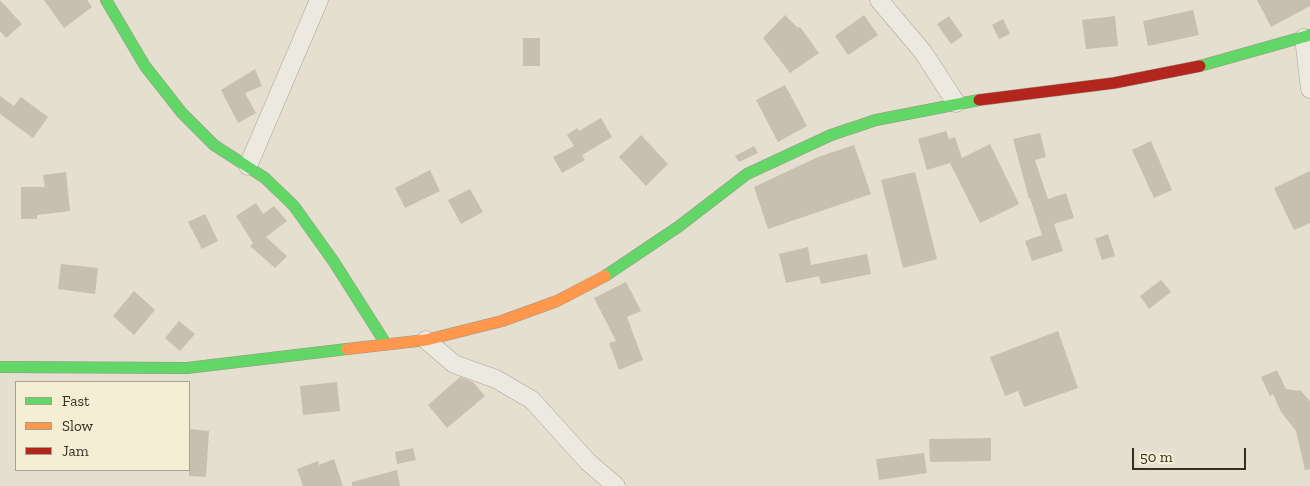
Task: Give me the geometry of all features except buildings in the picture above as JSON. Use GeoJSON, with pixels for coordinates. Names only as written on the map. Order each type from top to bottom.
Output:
{"type":"FeatureCollection","features":[{"type":"Feature","properties":{"kind":"street"},"geometry":{"type":"LineString","coordinates":[[106,0],[145,66],[182,113],[214,145],[265,178],[294,206],[334,262],[386,344]]}},
{"type":"Feature","properties":{"kind":"street"},"geometry":{"type":"LineString","coordinates":[[248,166],[319,0]]}},
{"type":"Feature","properties":{"kind":"street"},"geometry":{"type":"LineString","coordinates":[[879,0],[923,52],[956,103]]}},
{"type":"Feature","properties":{"kind":"street"},"geometry":{"type":"LineString","coordinates":[[0,368],[187,368],[426,340],[502,320],[557,301],[618,269],[678,227],[747,174],[831,135],[876,120],[956,103],[1114,83],[1205,65],[1307,37],[1310,88]]}},
{"type":"Feature","properties":{"kind":"street"},"geometry":{"type":"LineString","coordinates":[[426,340],[454,364],[496,378],[532,400],[588,462],[616,486]]}},
{"type":"Feature","properties":{"kind":"traffic: fast"},"geometry":{"type":"LineString","coordinates":[[106,0],[145,66],[182,113],[214,145],[265,178],[294,206],[334,262],[386,344]]}},
{"type":"Feature","properties":{"kind":"traffic: fast"},"geometry":{"type":"LineString","coordinates":[[1200,66],[1310,35]]}},
{"type":"Feature","properties":{"kind":"traffic: fast"},"geometry":{"type":"LineString","coordinates":[[605,276],[678,227],[747,174],[831,135],[876,120],[979,100]]}},
{"type":"Feature","properties":{"kind":"traffic: fast"},"geometry":{"type":"LineString","coordinates":[[0,367],[187,368],[347,349]]}},
{"type":"Feature","properties":{"kind":"traffic: slow"},"geometry":{"type":"LineString","coordinates":[[347,349],[426,340],[502,321],[557,301],[605,276]]}},
{"type":"Feature","properties":{"kind":"traffic: jam"},"geometry":{"type":"LineString","coordinates":[[979,100],[1114,83],[1200,66]]}}]}
